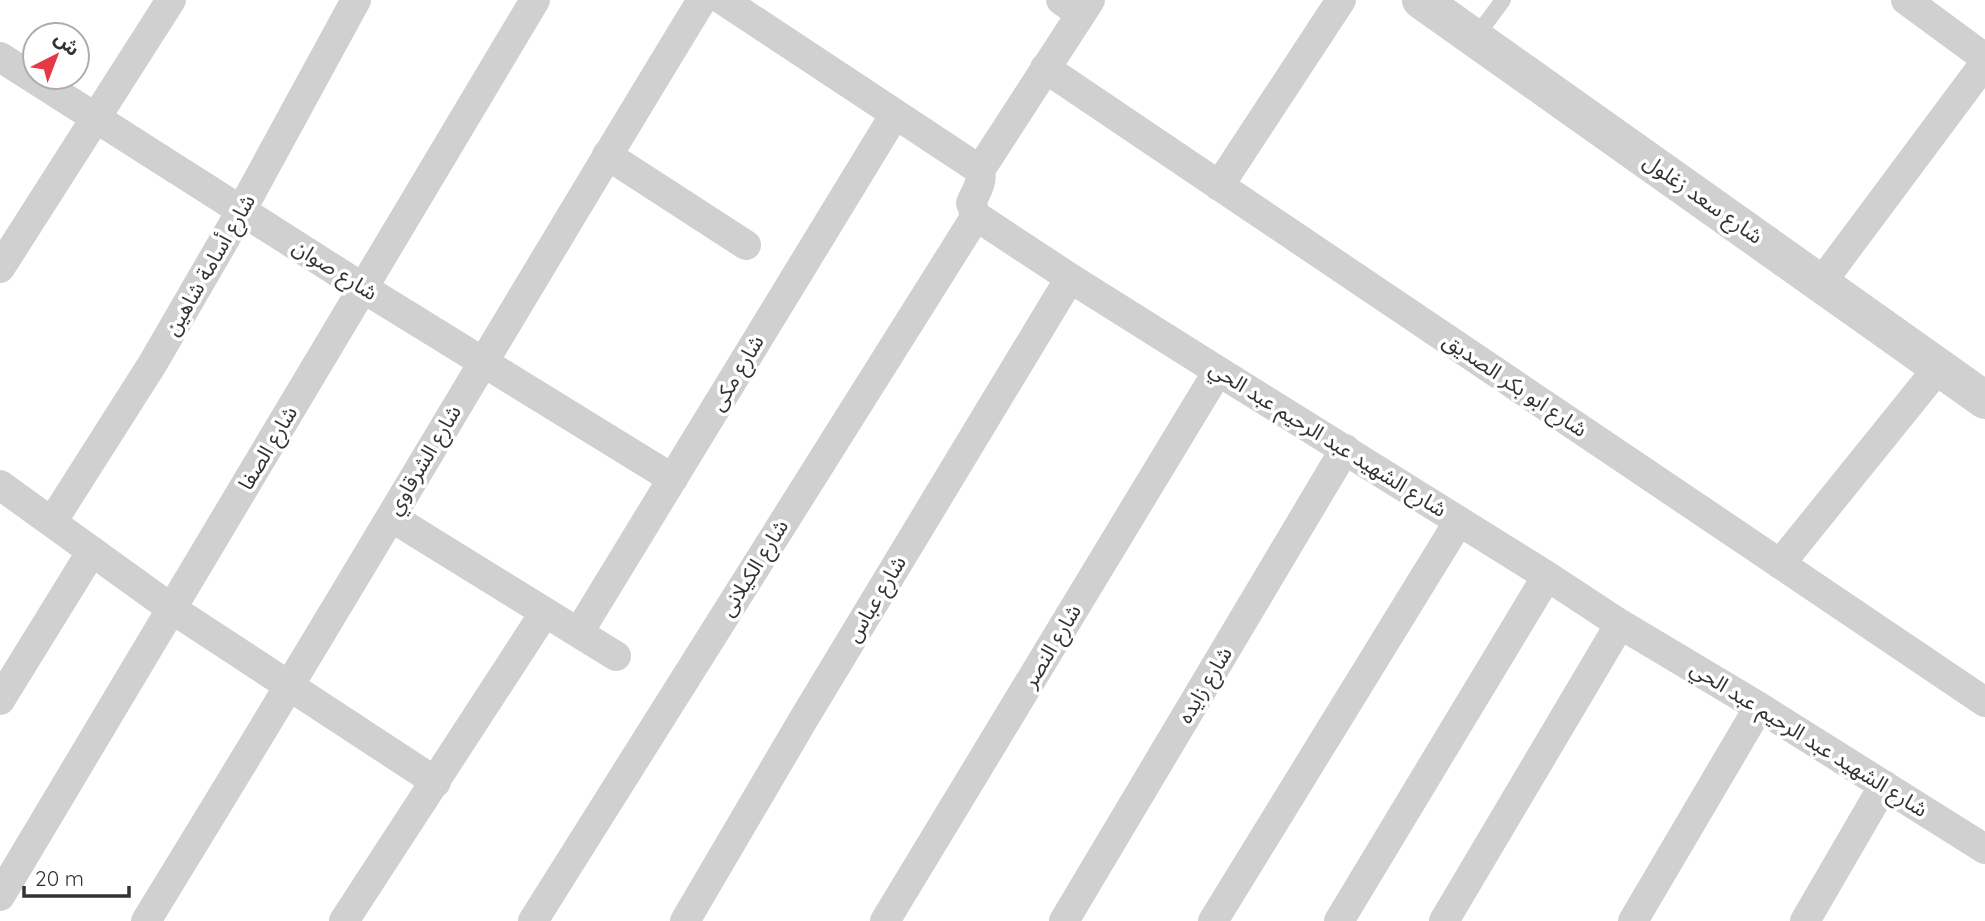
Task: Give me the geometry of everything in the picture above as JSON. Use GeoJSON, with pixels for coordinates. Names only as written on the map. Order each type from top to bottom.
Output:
{"type":"FeatureCollection","features":[{"type":"Feature","properties":{"kind":"street"},"geometry":{"type":"LineString","coordinates":[[0,268],[171,0]]}},
{"type":"Feature","properties":{"kind":"street","name":"شارع أسامة شاهين"},"geometry":{"type":"LineString","coordinates":[[52,522],[153,363],[241,211],[356,0]]}},
{"type":"Feature","properties":{"kind":"street","name":"شارع الصفا"},"geometry":{"type":"LineString","coordinates":[[0,896],[535,0]]}},
{"type":"Feature","properties":{"kind":"street","name":"شارع الشرقاوي"},"geometry":{"type":"LineString","coordinates":[[146,921],[290,687],[482,361],[702,0]]}},
{"type":"Feature","properties":{"kind":"street"},"geometry":{"type":"LineString","coordinates":[[723,0],[980,170],[982,179],[971,203],[976,216]]}},
{"type":"Feature","properties":{"kind":"street"},"geometry":{"type":"LineString","coordinates":[[1219,186],[1341,0]]}},
{"type":"Feature","properties":{"kind":"street","name":"شارع سعد زغلول"},"geometry":{"type":"LineString","coordinates":[[1421,0],[1985,400]]}},
{"type":"Feature","properties":{"kind":"street"},"geometry":{"type":"LineString","coordinates":[[1821,283],[1985,60],[1906,0]]}},
{"type":"Feature","properties":{"kind":"street"},"geometry":{"type":"LineString","coordinates":[[980,170],[1045,68],[1077,5]]}},
{"type":"Feature","properties":{"kind":"street","name":"شارع صوان"},"geometry":{"type":"LineString","coordinates":[[0,57],[363,288],[673,478]]}},
{"type":"Feature","properties":{"kind":"street","name":"شارع ابو بكر الصديق"},"geometry":{"type":"LineString","coordinates":[[1045,68],[1985,702]]}},
{"type":"Feature","properties":{"kind":"street","name":"شارع مكى"},"geometry":{"type":"LineString","coordinates":[[579,632],[895,114]]}},
{"type":"Feature","properties":{"kind":"street"},"geometry":{"type":"LineString","coordinates":[[607,155],[746,246]]}},
{"type":"Feature","properties":{"kind":"street","name":"شارع الشهيد عبد الرحيم عبد الحي"},"geometry":{"type":"LineString","coordinates":[[976,216],[1620,624],[1983,843]]}},
{"type":"Feature","properties":{"kind":"street","name":"شارع الكيلانى"},"geometry":{"type":"LineString","coordinates":[[533,921],[976,216]]}},
{"type":"Feature","properties":{"kind":"street","name":"شارع عباس"},"geometry":{"type":"LineString","coordinates":[[685,921],[1070,278]]}},
{"type":"Feature","properties":{"kind":"street"},"geometry":{"type":"LineString","coordinates":[[1780,564],[1939,367]]}},
{"type":"Feature","properties":{"kind":"street","name":"شارع النصر"},"geometry":{"type":"LineString","coordinates":[[885,921],[1218,371]]}},
{"type":"Feature","properties":{"kind":"street","name":"شارع زايده"},"geometry":{"type":"LineString","coordinates":[[1064,921],[1345,449]]}},
{"type":"Feature","properties":{"kind":"street"},"geometry":{"type":"LineString","coordinates":[[0,485],[172,609],[436,782]]}},
{"type":"Feature","properties":{"kind":"street"},"geometry":{"type":"LineString","coordinates":[[391,517],[617,656]]}},
{"type":"Feature","properties":{"kind":"street"},"geometry":{"type":"LineString","coordinates":[[1213,921],[1459,521]]}},
{"type":"Feature","properties":{"kind":"street"},"geometry":{"type":"LineString","coordinates":[[0,700],[92,551]]}},
{"type":"Feature","properties":{"kind":"street"},"geometry":{"type":"LineString","coordinates":[[1339,921],[1547,576]]}},
{"type":"Feature","properties":{"kind":"street"},"geometry":{"type":"LineString","coordinates":[[344,921],[545,612]]}},
{"type":"Feature","properties":{"kind":"street"},"geometry":{"type":"LineString","coordinates":[[1444,921],[1620,624]]}},
{"type":"Feature","properties":{"kind":"street"},"geometry":{"type":"LineString","coordinates":[[1633,921],[1759,708]]}},
{"type":"Feature","properties":{"kind":"street"},"geometry":{"type":"LineString","coordinates":[[1805,921],[1884,785]]}},
{"type":"Feature","properties":{"kind":"lane"},"geometry":{"type":"LineString","coordinates":[[1475,38],[1503,0]]}}]}
